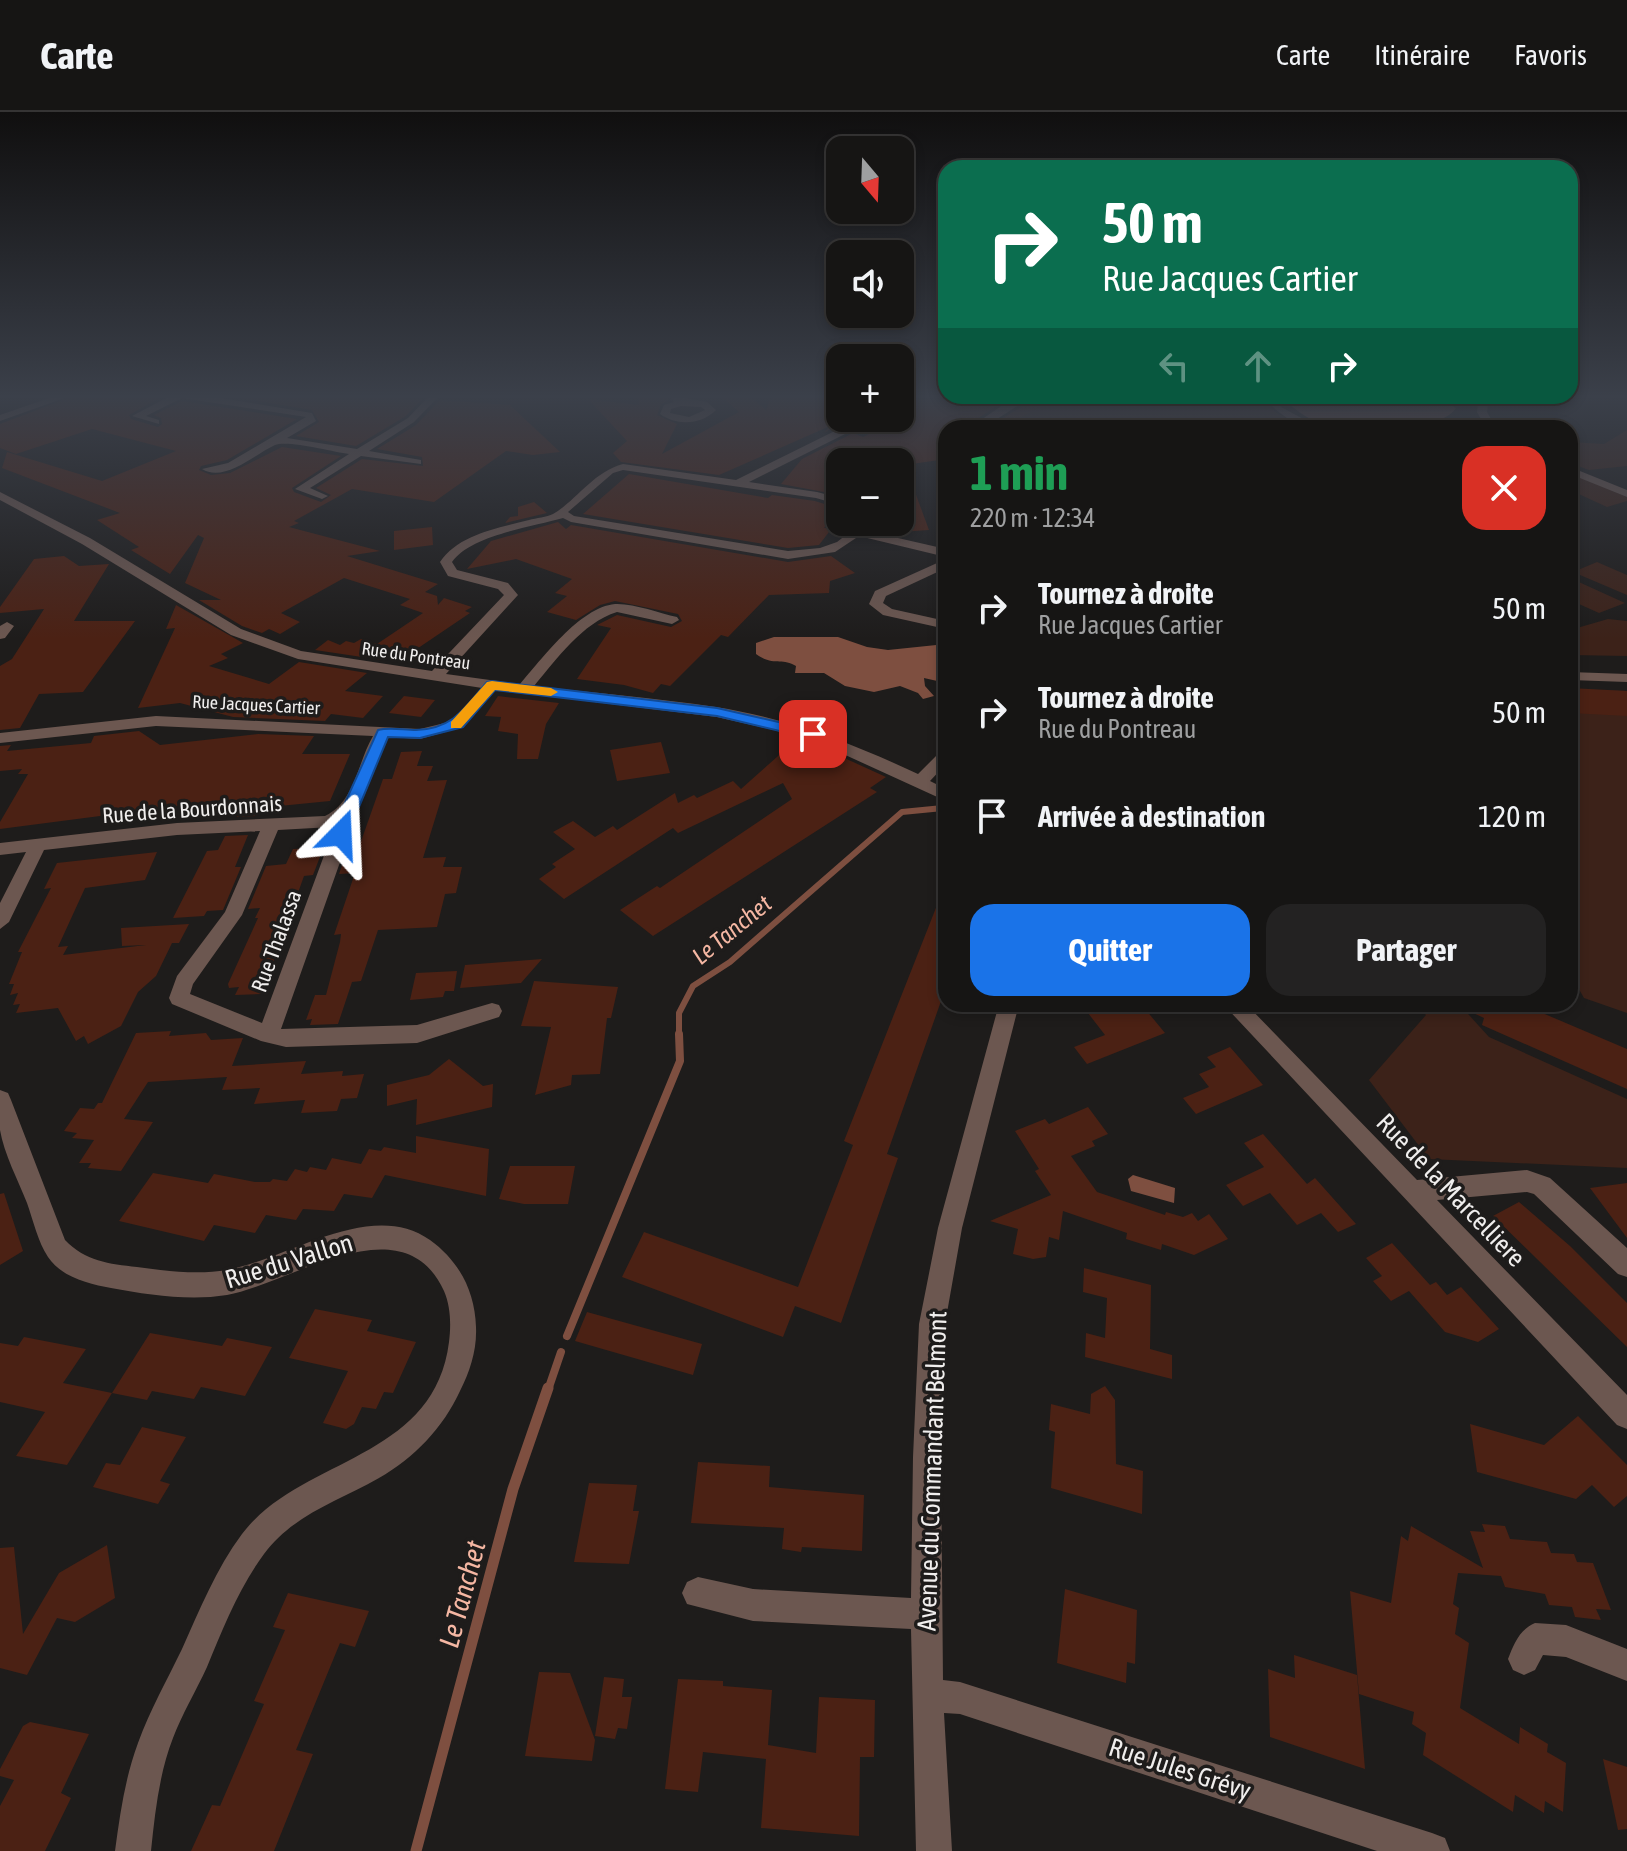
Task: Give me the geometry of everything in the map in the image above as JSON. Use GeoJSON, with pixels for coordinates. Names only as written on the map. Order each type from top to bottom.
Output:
{"type":"FeatureCollection","features":[{"type":"Feature","properties":{"kind":"street"},"geometry":{"type":"LineString","coordinates":[[321,476],[301,489],[322,496]]}},
{"type":"Feature","properties":{"kind":"street"},"geometry":{"type":"LineString","coordinates":[[562,515],[562,509],[605,476]]}},
{"type":"Feature","properties":{"kind":"street"},"geometry":{"type":"LineString","coordinates":[[692,476],[826,498]]}},
{"type":"Feature","properties":{"kind":"street"},"geometry":{"type":"LineString","coordinates":[[738,483],[752,476]]}},
{"type":"Feature","properties":{"kind":"street"},"geometry":{"type":"LineString","coordinates":[[1585,476],[1627,494]]}},
{"type":"Feature","properties":{"kind":"street","name":"Rue du Pontreau"},"geometry":{"type":"LineString","coordinates":[[0,495],[86,541],[252,639],[326,661],[717,712],[766,722],[859,751],[938,792]]}},
{"type":"Feature","properties":{"kind":"street"},"geometry":{"type":"LineString","coordinates":[[435,677],[511,595],[503,586],[452,573],[446,562],[451,551],[467,542],[562,515],[788,555],[833,548],[847,536]]}},
{"type":"Feature","properties":{"kind":"street"},"geometry":{"type":"LineString","coordinates":[[890,536],[938,550]]}},
{"type":"Feature","properties":{"kind":"street"},"geometry":{"type":"LineString","coordinates":[[938,567],[880,594],[876,604],[888,612],[938,623]]}},
{"type":"Feature","properties":{"kind":"street"},"geometry":{"type":"LineString","coordinates":[[523,689],[567,642],[607,609],[616,608],[672,620]]}},
{"type":"Feature","properties":{"kind":"street"},"geometry":{"type":"LineString","coordinates":[[1578,676],[1627,678]]}},
{"type":"Feature","properties":{"kind":"street","name":"Rue Jacques Cartier"},"geometry":{"type":"LineString","coordinates":[[0,738],[156,721],[420,734],[458,724],[492,685]]}},
{"type":"Feature","properties":{"kind":"street"},"geometry":{"type":"LineString","coordinates":[[340,818],[351,807],[383,733]]}},
{"type":"Feature","properties":{"kind":"street"},"geometry":{"type":"LineString","coordinates":[[920,782],[938,763]]}},
{"type":"Feature","properties":{"kind":"street","name":"Rue de la Bourdonnais"},"geometry":{"type":"LineString","coordinates":[[0,849],[177,829],[328,822],[340,818]]}},
{"type":"Feature","properties":{"kind":"street","name":"Rue Thalassa"},"geometry":{"type":"LineString","coordinates":[[268,1035],[341,834],[340,818]]}},
{"type":"Feature","properties":{"kind":"street","name":"Rue Thalassa"},"geometry":{"type":"LineString","coordinates":[[272,823],[233,915],[184,982],[179,998],[268,1035],[286,1038],[417,1034],[492,1011]]}},
{"type":"Feature","properties":{"kind":"street"},"geometry":{"type":"LineString","coordinates":[[0,922],[38,845]]}},
{"type":"Feature","properties":{"kind":"street","name":"Avenue du Commandant Belmont"},"geometry":{"type":"LineString","coordinates":[[934,1851],[927,1694],[927,1457],[932,1324],[950,1228],[1007,1012]]}},
{"type":"Feature","properties":{"kind":"street","name":"Rue de la Marcelliere"},"geometry":{"type":"LineString","coordinates":[[1241,1012],[1627,1415]]}},
{"type":"Feature","properties":{"kind":"street","name":"Rue du Vallon"},"geometry":{"type":"LineString","coordinates":[[0,1100],[56,1248],[70,1263],[88,1270],[202,1286],[257,1274],[357,1239],[389,1237],[414,1243],[432,1254],[450,1276],[463,1305],[463,1337],[455,1375],[437,1407],[408,1439],[371,1467],[301,1501],[269,1525],[247,1553],[225,1592],[152,1748],[138,1801],[133,1851]]}},
{"type":"Feature","properties":{"kind":"street"},"geometry":{"type":"LineString","coordinates":[[1413,1191],[1527,1181],[1542,1186],[1627,1265]]}},
{"type":"Feature","properties":{"kind":"street"},"geometry":{"type":"LineString","coordinates":[[698,1593],[753,1605],[927,1614]]}},
{"type":"Feature","properties":{"kind":"street"},"geometry":{"type":"LineString","coordinates":[[1524,1659],[1535,1639],[1566,1641],[1627,1665]]}},
{"type":"Feature","properties":{"kind":"street","name":"Rue Jules Grévy"},"geometry":{"type":"LineString","coordinates":[[927,1694],[960,1698],[1432,1851]]}},
{"type":"Feature","properties":{"kind":"shaded area"},"geometry":{"type":"Polygon","coordinates":[[[1578,476],[1627,497],[1627,501],[1607,507],[1578,494],[1578,476]]]}},
{"type":"Feature","properties":{"kind":"shaded area"},"geometry":{"type":"Polygon","coordinates":[[[1597,562],[1627,575],[1627,595],[1578,574],[1578,570],[1597,562]]]}},
{"type":"Feature","properties":{"kind":"shaded area"},"geometry":{"type":"Polygon","coordinates":[[[1578,582],[1625,603],[1599,613],[1578,604],[1578,582]]]}},
{"type":"Feature","properties":{"kind":"shaded area"},"geometry":{"type":"Polygon","coordinates":[[[1608,619],[1627,621],[1627,656],[1578,655],[1578,628],[1608,619]]]}},
{"type":"Feature","properties":{"kind":"shaded area"},"geometry":{"type":"Polygon","coordinates":[[[774,637],[838,637],[888,650],[938,645],[938,681],[924,678],[925,686],[934,696],[923,699],[918,693],[900,686],[874,692],[845,686],[824,673],[795,673],[796,666],[791,663],[768,660],[756,654],[756,643],[774,637]]]}},
{"type":"Feature","properties":{"kind":"shaded area"},"geometry":{"type":"Polygon","coordinates":[[[1578,689],[1627,691],[1627,1013],[1584,998],[1578,988],[1578,689]]]}},
{"type":"Feature","properties":{"kind":"shaded area"},"geometry":{"type":"Polygon","coordinates":[[[1423,1012],[1466,1012],[1489,1037],[1627,1099],[1627,1168],[1429,1159],[1369,1080],[1426,1015],[1423,1012]]]}},
{"type":"Feature","properties":{"kind":"shaded area"},"geometry":{"type":"Polygon","coordinates":[[[1133,1175],[1175,1188],[1174,1203],[1131,1191],[1128,1179],[1133,1175]]]}},
{"type":"Feature","properties":{"kind":"building"},"geometry":{"type":"Polygon","coordinates":[[[23,476],[86,476],[102,481],[114,476],[310,476],[292,488],[294,492],[321,502],[331,495],[316,488],[335,476],[470,476],[434,502],[352,489],[294,521],[299,523],[289,527],[380,551],[347,556],[438,584],[425,592],[437,596],[438,605],[444,598],[472,607],[465,611],[470,613],[399,661],[395,657],[399,653],[393,651],[382,660],[315,650],[328,640],[340,645],[361,639],[377,644],[423,613],[400,605],[410,599],[344,578],[281,613],[300,622],[280,634],[269,629],[262,633],[242,626],[199,600],[221,600],[185,583],[204,538],[198,535],[170,574],[131,550],[139,547],[97,520],[120,513],[23,476]]]}},
{"type":"Feature","properties":{"kind":"building"},"geometry":{"type":"Polygon","coordinates":[[[627,476],[826,505],[826,536],[819,545],[788,548],[583,514],[627,476]]]}},
{"type":"Feature","properties":{"kind":"building"},"geometry":{"type":"Polygon","coordinates":[[[788,476],[826,476],[826,492],[781,484],[788,476]]]}},
{"type":"Feature","properties":{"kind":"building"},"geometry":{"type":"Polygon","coordinates":[[[914,489],[929,530],[914,531],[914,489]]]}},
{"type":"Feature","properties":{"kind":"building"},"geometry":{"type":"Polygon","coordinates":[[[534,502],[547,513],[505,523],[510,517],[518,516],[518,507],[534,502]]]}},
{"type":"Feature","properties":{"kind":"building"},"geometry":{"type":"Polygon","coordinates":[[[558,522],[566,529],[571,525],[788,562],[831,556],[855,573],[830,581],[829,593],[769,595],[728,637],[721,635],[670,686],[661,684],[653,693],[624,685],[577,679],[611,628],[597,625],[617,615],[671,627],[682,621],[678,614],[615,601],[600,605],[576,620],[547,612],[567,596],[555,593],[572,579],[516,559],[467,569],[491,541],[558,522]]]}},
{"type":"Feature","properties":{"kind":"building"},"geometry":{"type":"Polygon","coordinates":[[[432,527],[433,545],[394,550],[394,531],[432,527]]]}},
{"type":"Feature","properties":{"kind":"building"},"geometry":{"type":"Polygon","coordinates":[[[64,556],[79,566],[109,564],[74,621],[135,621],[83,692],[39,694],[20,728],[0,730],[0,666],[12,659],[44,609],[0,613],[0,607],[34,559],[64,556]]]}},
{"type":"Feature","properties":{"kind":"building"},"geometry":{"type":"Polygon","coordinates":[[[176,605],[243,643],[221,654],[228,658],[209,666],[269,684],[299,662],[367,673],[345,691],[383,696],[363,718],[331,714],[325,721],[233,717],[180,703],[138,708],[175,628],[166,629],[176,605]]]}},
{"type":"Feature","properties":{"kind":"building"},"geometry":{"type":"Polygon","coordinates":[[[1578,688],[1627,691],[1627,716],[1578,713],[1578,688]]]}},
{"type":"Feature","properties":{"kind":"building"},"geometry":{"type":"Polygon","coordinates":[[[404,696],[435,700],[421,717],[389,713],[404,696]]]}},
{"type":"Feature","properties":{"kind":"building"},"geometry":{"type":"Polygon","coordinates":[[[498,696],[559,703],[546,724],[538,759],[517,759],[518,734],[498,731],[501,717],[485,716],[498,696]]]}},
{"type":"Feature","properties":{"kind":"building"},"geometry":{"type":"Polygon","coordinates":[[[139,731],[160,745],[258,734],[314,736],[302,754],[350,754],[330,801],[259,808],[256,816],[234,817],[239,806],[197,809],[200,803],[0,829],[0,822],[28,774],[18,774],[22,769],[0,771],[0,746],[11,745],[7,751],[91,743],[94,736],[139,731]]]}},
{"type":"Feature","properties":{"kind":"building"},"geometry":{"type":"Polygon","coordinates":[[[796,740],[886,777],[870,788],[877,792],[653,936],[620,910],[657,886],[660,888],[792,799],[783,783],[678,833],[673,828],[564,899],[539,879],[556,867],[552,864],[575,849],[553,832],[573,821],[595,837],[613,826],[617,830],[675,793],[678,803],[694,795],[697,798],[733,781],[741,789],[796,740]]]}},
{"type":"Feature","properties":{"kind":"building"},"geometry":{"type":"Polygon","coordinates":[[[661,742],[670,773],[617,781],[610,750],[661,742]]]}},
{"type":"Feature","properties":{"kind":"building"},"geometry":{"type":"Polygon","coordinates":[[[422,751],[417,766],[433,766],[427,781],[447,780],[423,858],[446,857],[443,867],[462,867],[456,893],[445,894],[437,927],[378,930],[361,981],[352,982],[338,1024],[310,1025],[312,1019],[306,1020],[315,995],[326,995],[341,934],[334,935],[355,873],[339,874],[348,848],[359,847],[383,779],[392,779],[401,752],[422,751]]]}},
{"type":"Feature","properties":{"kind":"building"},"geometry":{"type":"Polygon","coordinates":[[[248,835],[235,867],[241,867],[223,910],[207,911],[204,916],[173,918],[207,851],[218,850],[225,836],[248,835]]]}},
{"type":"Feature","properties":{"kind":"building"},"geometry":{"type":"Polygon","coordinates":[[[293,849],[323,849],[313,875],[304,876],[262,994],[235,995],[239,987],[229,988],[228,984],[258,918],[255,918],[260,908],[248,909],[266,866],[286,864],[293,849]]]}},
{"type":"Feature","properties":{"kind":"building"},"geometry":{"type":"Polygon","coordinates":[[[157,852],[145,880],[85,888],[58,947],[68,946],[63,955],[146,945],[122,946],[121,928],[189,924],[179,943],[172,943],[156,976],[138,992],[121,1026],[88,1044],[84,1036],[76,1041],[58,1008],[16,1013],[20,1004],[13,1005],[18,993],[10,995],[14,984],[9,984],[22,952],[18,952],[51,888],[44,889],[57,863],[157,852]]]}},
{"type":"Feature","properties":{"kind":"building"},"geometry":{"type":"Polygon","coordinates":[[[938,903],[938,1010],[887,1154],[898,1158],[841,1323],[795,1306],[783,1337],[622,1277],[644,1232],[798,1287],[853,1145],[844,1141],[938,903]]]}},
{"type":"Feature","properties":{"kind":"building"},"geometry":{"type":"Polygon","coordinates":[[[542,959],[521,983],[460,988],[465,965],[542,959]]]}},
{"type":"Feature","properties":{"kind":"building"},"geometry":{"type":"Polygon","coordinates":[[[457,971],[454,991],[445,991],[443,997],[410,1000],[416,973],[457,971]]]}},
{"type":"Feature","properties":{"kind":"building"},"geometry":{"type":"Polygon","coordinates":[[[534,981],[618,987],[611,1018],[607,1018],[600,1074],[572,1075],[571,1085],[535,1095],[551,1027],[521,1026],[534,981]]]}},
{"type":"Feature","properties":{"kind":"building"},"geometry":{"type":"Polygon","coordinates":[[[1087,1012],[1148,1012],[1165,1033],[1087,1064],[1074,1047],[1105,1035],[1087,1012]]]}},
{"type":"Feature","properties":{"kind":"building"},"geometry":{"type":"Polygon","coordinates":[[[1471,1012],[1540,1012],[1627,1049],[1627,1089],[1482,1025],[1484,1018],[1471,1012]]]}},
{"type":"Feature","properties":{"kind":"building"},"geometry":{"type":"Polygon","coordinates":[[[171,1031],[169,1036],[206,1033],[211,1040],[243,1038],[232,1066],[306,1061],[301,1074],[343,1071],[342,1076],[364,1074],[357,1098],[341,1099],[337,1111],[301,1113],[305,1100],[254,1104],[260,1088],[222,1090],[227,1077],[148,1082],[124,1119],[153,1122],[121,1171],[88,1168],[91,1163],[79,1163],[94,1140],[72,1138],[77,1133],[64,1131],[80,1108],[94,1109],[102,1103],[136,1033],[171,1031]]]}},
{"type":"Feature","properties":{"kind":"building"},"geometry":{"type":"Polygon","coordinates":[[[1230,1047],[1263,1085],[1196,1114],[1183,1098],[1209,1087],[1199,1074],[1216,1067],[1207,1057],[1230,1047]]]}},
{"type":"Feature","properties":{"kind":"building"},"geometry":{"type":"Polygon","coordinates":[[[449,1059],[483,1086],[493,1084],[492,1107],[416,1125],[417,1099],[387,1106],[387,1085],[429,1075],[449,1059]]]}},
{"type":"Feature","properties":{"kind":"building"},"geometry":{"type":"Polygon","coordinates":[[[1088,1107],[1108,1134],[1092,1141],[1095,1146],[1071,1156],[1097,1192],[1165,1215],[1166,1212],[1183,1217],[1192,1213],[1198,1221],[1209,1214],[1228,1239],[1194,1255],[1162,1244],[1161,1250],[1126,1239],[1127,1233],[1063,1211],[1059,1240],[1049,1237],[1046,1257],[1033,1259],[1013,1254],[1018,1229],[990,1221],[1051,1195],[1015,1131],[1045,1119],[1049,1124],[1088,1107]]]}},
{"type":"Feature","properties":{"kind":"building"},"geometry":{"type":"Polygon","coordinates":[[[1263,1134],[1307,1184],[1315,1178],[1356,1224],[1338,1232],[1321,1213],[1297,1225],[1270,1193],[1243,1206],[1226,1185],[1264,1167],[1244,1143],[1263,1134]]]}},
{"type":"Feature","properties":{"kind":"building"},"geometry":{"type":"Polygon","coordinates":[[[416,1136],[489,1149],[486,1196],[385,1175],[372,1198],[344,1194],[334,1211],[303,1209],[296,1220],[266,1215],[255,1233],[214,1225],[204,1241],[119,1221],[153,1173],[208,1183],[214,1174],[255,1182],[270,1182],[273,1179],[287,1181],[295,1169],[307,1172],[310,1167],[326,1170],[332,1158],[361,1164],[369,1149],[381,1151],[384,1147],[416,1153],[416,1136]]]}},
{"type":"Feature","properties":{"kind":"building"},"geometry":{"type":"Polygon","coordinates":[[[510,1166],[575,1166],[568,1204],[524,1204],[499,1199],[510,1166]]]}},
{"type":"Feature","properties":{"kind":"building"},"geometry":{"type":"Polygon","coordinates":[[[1627,1183],[1627,1238],[1590,1188],[1627,1183]]]}},
{"type":"Feature","properties":{"kind":"building"},"geometry":{"type":"Polygon","coordinates":[[[4,1193],[23,1251],[0,1265],[0,1194],[4,1193]]]}},
{"type":"Feature","properties":{"kind":"building"},"geometry":{"type":"Polygon","coordinates":[[[1519,1202],[1570,1246],[1627,1303],[1627,1347],[1493,1216],[1519,1202]]]}},
{"type":"Feature","properties":{"kind":"building"},"geometry":{"type":"Polygon","coordinates":[[[1392,1243],[1430,1285],[1436,1282],[1447,1295],[1461,1287],[1499,1329],[1478,1342],[1445,1332],[1409,1291],[1391,1301],[1373,1281],[1382,1276],[1366,1258],[1392,1243]]]}},
{"type":"Feature","properties":{"kind":"building"},"geometry":{"type":"Polygon","coordinates":[[[1084,1268],[1151,1285],[1150,1349],[1172,1355],[1172,1379],[1085,1357],[1086,1333],[1105,1338],[1107,1298],[1083,1292],[1084,1268]]]}},
{"type":"Feature","properties":{"kind":"building"},"geometry":{"type":"Polygon","coordinates":[[[315,1309],[372,1320],[367,1331],[416,1342],[393,1393],[384,1392],[376,1409],[362,1407],[354,1424],[346,1429],[323,1423],[348,1371],[289,1358],[315,1309]]]}},
{"type":"Feature","properties":{"kind":"building"},"geometry":{"type":"Polygon","coordinates":[[[587,1312],[702,1344],[693,1375],[575,1341],[587,1312]]]}},
{"type":"Feature","properties":{"kind":"building"},"geometry":{"type":"Polygon","coordinates":[[[150,1333],[222,1346],[227,1338],[272,1347],[245,1396],[201,1387],[194,1399],[152,1391],[147,1400],[112,1393],[150,1333]]]}},
{"type":"Feature","properties":{"kind":"building"},"geometry":{"type":"Polygon","coordinates":[[[24,1337],[86,1349],[63,1383],[112,1393],[67,1465],[16,1456],[45,1412],[0,1402],[0,1343],[18,1346],[24,1337]]]}},
{"type":"Feature","properties":{"kind":"building"},"geometry":{"type":"Polygon","coordinates":[[[1105,1386],[1115,1400],[1116,1464],[1143,1471],[1142,1514],[1051,1488],[1055,1432],[1049,1430],[1051,1404],[1090,1414],[1091,1394],[1105,1386]]]}},
{"type":"Feature","properties":{"kind":"building"},"geometry":{"type":"Polygon","coordinates":[[[1578,1416],[1627,1465],[1627,1496],[1614,1507],[1592,1485],[1576,1499],[1477,1472],[1470,1424],[1544,1445],[1578,1416]]]}},
{"type":"Feature","properties":{"kind":"building"},"geometry":{"type":"Polygon","coordinates":[[[142,1427],[186,1437],[160,1481],[170,1484],[158,1504],[93,1487],[106,1463],[120,1465],[142,1427]]]}},
{"type":"Feature","properties":{"kind":"building"},"geometry":{"type":"Polygon","coordinates":[[[698,1462],[770,1466],[769,1487],[864,1495],[862,1551],[802,1547],[801,1552],[782,1549],[784,1528],[691,1523],[698,1462]]]}},
{"type":"Feature","properties":{"kind":"building"},"geometry":{"type":"Polygon","coordinates":[[[589,1483],[637,1485],[633,1511],[639,1511],[629,1564],[574,1562],[589,1483]]]}},
{"type":"Feature","properties":{"kind":"building"},"geometry":{"type":"Polygon","coordinates":[[[1482,1524],[1505,1526],[1510,1539],[1547,1542],[1551,1553],[1574,1554],[1577,1562],[1593,1563],[1611,1610],[1596,1609],[1601,1620],[1575,1617],[1572,1607],[1549,1605],[1545,1594],[1505,1587],[1501,1576],[1458,1573],[1453,1604],[1459,1608],[1455,1634],[1469,1643],[1460,1708],[1519,1744],[1520,1727],[1548,1744],[1547,1752],[1566,1763],[1563,1812],[1545,1801],[1544,1813],[1515,1795],[1513,1812],[1423,1755],[1426,1733],[1412,1724],[1414,1712],[1359,1694],[1350,1591],[1391,1603],[1401,1536],[1408,1541],[1411,1526],[1483,1568],[1470,1531],[1485,1532],[1482,1524]]]}},
{"type":"Feature","properties":{"kind":"building"},"geometry":{"type":"Polygon","coordinates":[[[107,1545],[115,1598],[75,1622],[57,1618],[27,1675],[0,1668],[0,1548],[14,1547],[23,1634],[59,1573],[107,1545]]]}},
{"type":"Feature","properties":{"kind":"building"},"geometry":{"type":"Polygon","coordinates":[[[1065,1589],[1137,1610],[1135,1664],[1127,1662],[1126,1683],[1057,1663],[1065,1589]]]}},
{"type":"Feature","properties":{"kind":"building"},"geometry":{"type":"Polygon","coordinates":[[[288,1593],[369,1611],[355,1647],[340,1643],[296,1750],[313,1754],[274,1851],[191,1851],[212,1805],[220,1806],[264,1704],[254,1701],[285,1630],[273,1627],[288,1593]]]}},
{"type":"Feature","properties":{"kind":"building"},"geometry":{"type":"Polygon","coordinates":[[[1294,1655],[1357,1675],[1365,1769],[1270,1737],[1268,1669],[1295,1678],[1294,1655]]]}},
{"type":"Feature","properties":{"kind":"building"},"geometry":{"type":"Polygon","coordinates":[[[539,1672],[570,1673],[595,1740],[592,1761],[525,1756],[539,1672]]]}},
{"type":"Feature","properties":{"kind":"building"},"geometry":{"type":"Polygon","coordinates":[[[604,1677],[624,1679],[622,1697],[632,1697],[627,1729],[618,1728],[615,1739],[595,1736],[604,1677]]]}},
{"type":"Feature","properties":{"kind":"building"},"geometry":{"type":"Polygon","coordinates":[[[678,1679],[723,1681],[723,1686],[772,1690],[768,1745],[816,1753],[819,1697],[875,1700],[874,1757],[860,1757],[859,1836],[761,1828],[766,1759],[703,1752],[698,1792],[665,1789],[678,1679]]]}},
{"type":"Feature","properties":{"kind":"building"},"geometry":{"type":"Polygon","coordinates":[[[30,1722],[89,1734],[61,1793],[71,1798],[45,1851],[0,1851],[0,1806],[14,1780],[0,1776],[0,1769],[23,1726],[30,1722]]]}},
{"type":"Feature","properties":{"kind":"building"},"geometry":{"type":"Polygon","coordinates":[[[1603,1759],[1627,1767],[1627,1829],[1618,1830],[1603,1759]]]}},
{"type":"Feature","properties":{"kind":"waterway","name":"Le Tanchet"},"geometry":{"type":"LineString","coordinates":[[679,1034],[679,1013],[693,986],[730,962],[902,812],[938,808]]}},
{"type":"Feature","properties":{"kind":"waterway","name":"Le Tanchet"},"geometry":{"type":"LineString","coordinates":[[567,1336],[680,1061],[679,1034]]}},
{"type":"Feature","properties":{"kind":"waterway","name":"Le Tanchet"},"geometry":{"type":"LineString","coordinates":[[548,1390],[561,1352]]}},
{"type":"Feature","properties":{"kind":"waterway","name":"Le Tanchet"},"geometry":{"type":"LineString","coordinates":[[416,1851],[513,1489],[548,1388]]}},
{"type":"Feature","properties":{"kind":"slow traffic"},"geometry":{"type":"LineString","coordinates":[[456,725],[492,685],[551,692]]}},
{"type":"Feature","properties":{"kind":"route"},"geometry":{"type":"LineString","coordinates":[[341,834],[340,818],[351,807],[383,733],[420,734],[458,724],[492,685],[717,712],[813,734]]}}]}
